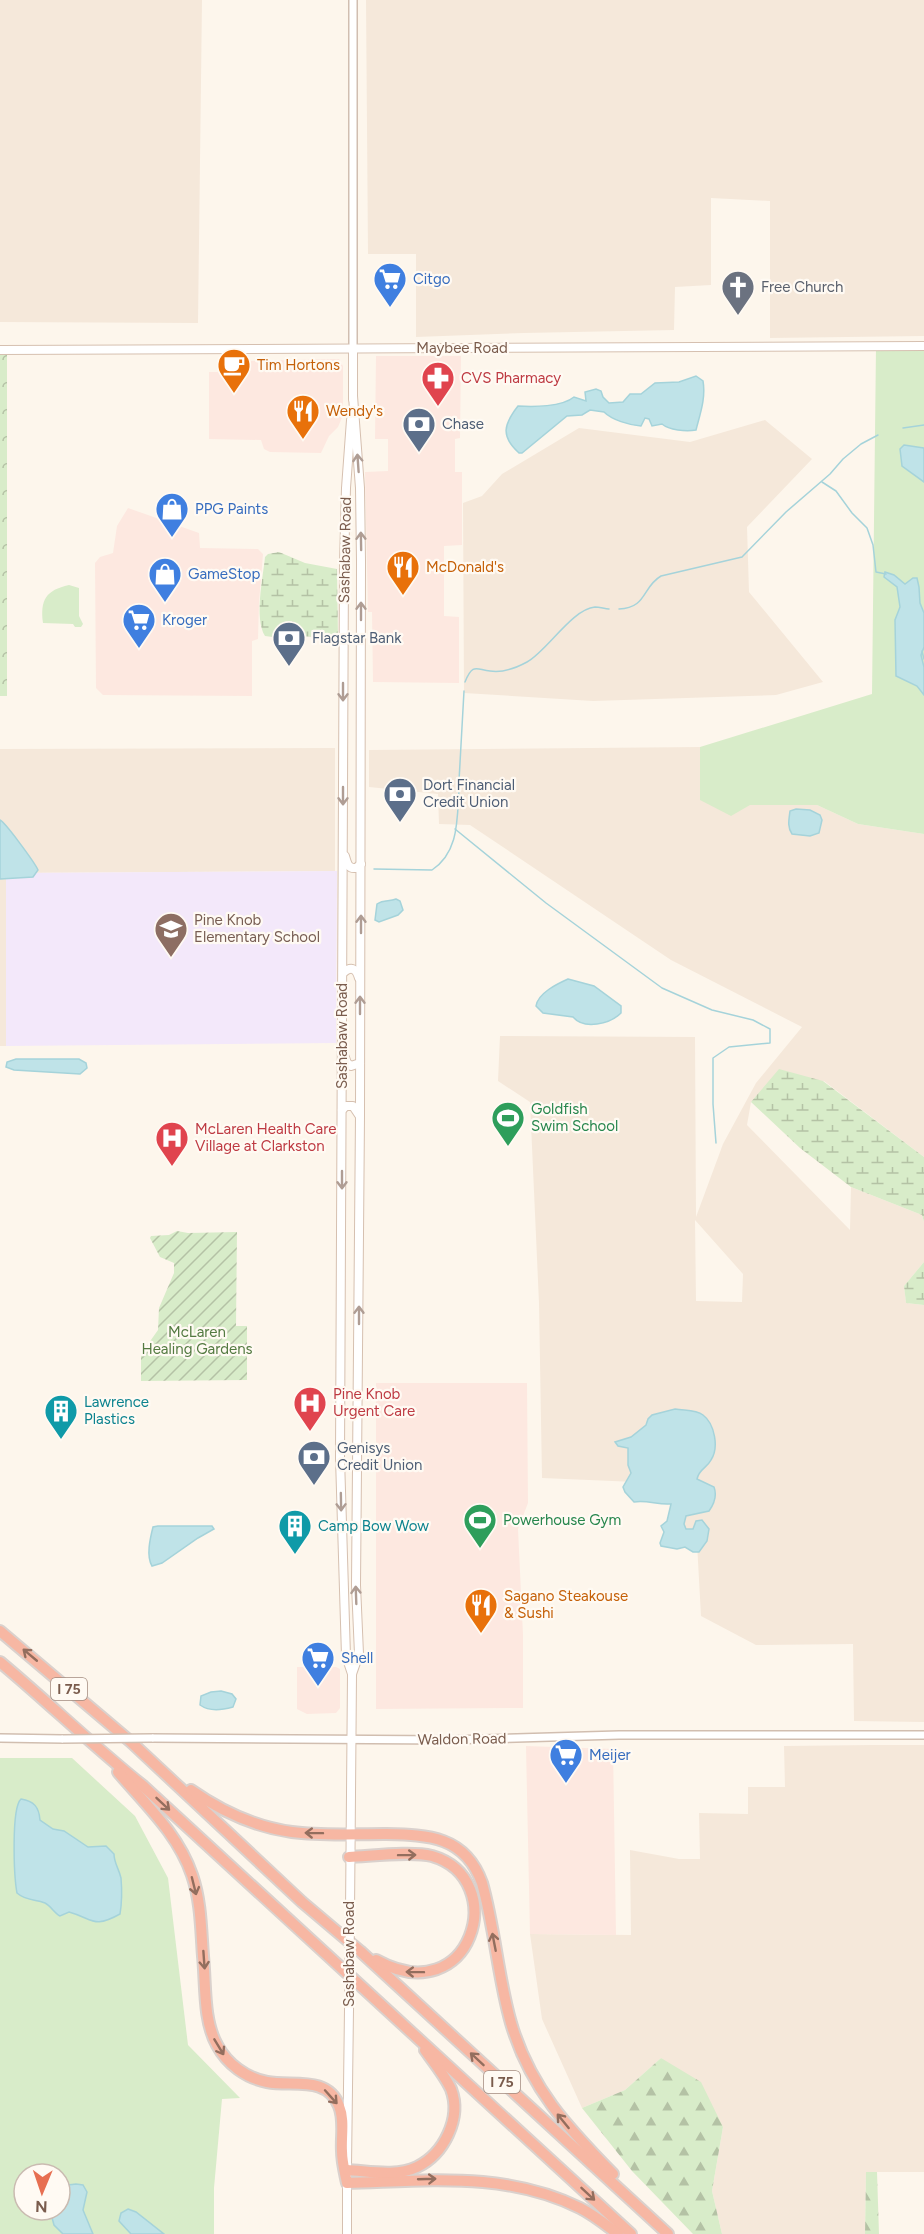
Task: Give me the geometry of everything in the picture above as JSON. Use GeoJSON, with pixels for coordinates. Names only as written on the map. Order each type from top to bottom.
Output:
{"type":"FeatureCollection","features":[{"type":"Feature","properties":{"kind":"highway","name":"I 75"},"geometry":{"type":"LineString","coordinates":[[0,1631],[138,1748],[302,1902],[360,1952],[668,2234]]}},
{"type":"Feature","properties":{"kind":"highway","name":"I 75"},"geometry":{"type":"LineString","coordinates":[[0,1662],[44,1698],[102,1753],[142,1785],[631,2234]]}},
{"type":"Feature","properties":{"kind":"highway"},"geometry":{"type":"LineString","coordinates":[[138,1748],[183,1784],[227,1812],[255,1823],[284,1830],[428,1836],[448,1843],[470,1860],[482,1883],[507,2007],[529,2069],[543,2094],[566,2125],[634,2196],[645,2211]]}},
{"type":"Feature","properties":{"kind":"highway"},"geometry":{"type":"LineString","coordinates":[[102,1753],[170,1832],[186,1860],[192,1876],[201,1923],[208,2017],[217,2046],[233,2066],[255,2079],[273,2083],[314,2085],[331,2094],[339,2105],[342,2115],[342,2154],[347,2183],[469,2180],[519,2187],[580,2208],[618,2234]]}},
{"type":"Feature","properties":{"kind":"highway"},"geometry":{"type":"LineString","coordinates":[[349,1857],[419,1855],[439,1859],[462,1877],[474,1902],[475,1919],[466,1945],[453,1960],[435,1970],[418,1973],[399,1971],[360,1952]]}},
{"type":"Feature","properties":{"kind":"highway"},"geometry":{"type":"LineString","coordinates":[[347,2170],[393,2173],[416,2168],[438,2150],[448,2136],[453,2123],[454,2107],[451,2088],[406,2027]]}},
{"type":"Feature","properties":{"kind":"main road","name":"Maybee Road"},"geometry":{"type":"LineString","coordinates":[[0,350],[924,346]]}},
{"type":"Feature","properties":{"kind":"main road","name":"Sashabaw Road"},"geometry":{"type":"LineString","coordinates":[[352,1674],[359,1654],[357,1533],[361,982],[361,521],[353,396],[353,348]]}},
{"type":"Feature","properties":{"kind":"main road","name":"Sashabaw Road"},"geometry":{"type":"LineString","coordinates":[[347,2234],[352,1674],[346,1656],[345,1627],[341,1324],[345,513],[353,396]]}},
{"type":"Feature","properties":{"kind":"main road"},"geometry":{"type":"LineString","coordinates":[[345,513],[354,509],[361,521]]}},
{"type":"Feature","properties":{"kind":"main road"},"geometry":{"type":"LineString","coordinates":[[344,651],[351,660],[361,657]]}},
{"type":"Feature","properties":{"kind":"main road"},"geometry":{"type":"LineString","coordinates":[[343,734],[347,726],[353,725],[361,737]]}},
{"type":"Feature","properties":{"kind":"main road"},"geometry":{"type":"LineString","coordinates":[[343,849],[349,867],[356,868],[361,864]]}},
{"type":"Feature","properties":{"kind":"main road"},"geometry":{"type":"LineString","coordinates":[[343,973],[348,969],[355,969],[361,982]]}},
{"type":"Feature","properties":{"kind":"main road"},"geometry":{"type":"LineString","coordinates":[[342,1048],[349,1065],[354,1066],[360,1063]]}},
{"type":"Feature","properties":{"kind":"main road"},"geometry":{"type":"LineString","coordinates":[[342,1110],[346,1106],[353,1106],[360,1116]]}},
{"type":"Feature","properties":{"kind":"main road"},"geometry":{"type":"LineString","coordinates":[[341,1324],[348,1336],[353,1337],[359,1334]]}},
{"type":"Feature","properties":{"kind":"main road"},"geometry":{"type":"LineString","coordinates":[[341,1385],[352,1386],[358,1395]]}},
{"type":"Feature","properties":{"kind":"main road"},"geometry":{"type":"LineString","coordinates":[[342,1530],[351,1536],[357,1533]]}},
{"type":"Feature","properties":{"kind":"main road"},"geometry":{"type":"LineString","coordinates":[[345,1627],[357,1626]]}},
{"type":"Feature","properties":{"kind":"street","name":"Sashabaw Road"},"geometry":{"type":"LineString","coordinates":[[353,0],[353,348]]}},
{"type":"Feature","properties":{"kind":"street","name":"Waldon Road"},"geometry":{"type":"LineString","coordinates":[[0,1738],[449,1740],[619,1735],[924,1735]]}},
{"type":"Feature","properties":{"kind":"shaded area"},"geometry":{"type":"Polygon","coordinates":[[[0,0],[202,0],[198,323],[0,322],[0,0]]]}},
{"type":"Feature","properties":{"kind":"shaded area"},"geometry":{"type":"Polygon","coordinates":[[[366,0],[924,0],[924,336],[770,338],[770,201],[711,198],[711,285],[675,287],[674,330],[416,337],[416,254],[368,254],[366,0]]]}},
{"type":"Feature","properties":{"kind":"shaded area"},"geometry":{"type":"Polygon","coordinates":[[[376,356],[461,356],[460,438],[455,439],[455,472],[462,472],[462,545],[444,546],[444,616],[459,617],[459,683],[373,682],[372,612],[368,612],[365,472],[388,471],[388,439],[375,439],[376,356]]]}},
{"type":"Feature","properties":{"kind":"shaded area"},"geometry":{"type":"Polygon","coordinates":[[[339,359],[343,366],[343,415],[321,453],[270,452],[264,449],[261,440],[209,439],[209,372],[244,372],[244,361],[339,359]]]}},
{"type":"Feature","properties":{"kind":"shaded area"},"geometry":{"type":"Polygon","coordinates":[[[765,420],[812,459],[747,527],[749,592],[823,682],[776,695],[593,701],[464,693],[463,503],[482,496],[502,474],[579,428],[690,442],[765,420]]]}},
{"type":"Feature","properties":{"kind":"shaded area"},"geometry":{"type":"Polygon","coordinates":[[[128,508],[199,533],[200,548],[258,549],[263,554],[258,639],[252,641],[252,696],[103,695],[96,688],[95,563],[100,557],[113,553],[117,526],[128,508]]]}},
{"type":"Feature","properties":{"kind":"shaded area"},"geometry":{"type":"Polygon","coordinates":[[[700,747],[700,800],[750,805],[817,805],[858,824],[924,834],[924,1157],[824,1081],[751,1102],[747,1125],[850,1230],[851,1187],[922,1215],[924,1262],[904,1286],[906,1303],[924,1305],[924,1722],[854,1721],[853,1644],[756,1645],[701,1616],[697,1543],[675,1535],[683,1484],[542,1478],[539,1303],[530,1102],[498,1081],[500,1036],[695,1037],[696,1217],[723,1144],[756,1083],[802,1027],[671,960],[470,825],[439,824],[438,794],[369,787],[369,750],[700,747]],[[695,1220],[696,1301],[742,1302],[743,1274],[695,1220]]]}},
{"type":"Feature","properties":{"kind":"shaded area"},"geometry":{"type":"Polygon","coordinates":[[[335,748],[335,871],[7,873],[6,1046],[0,1046],[0,749],[335,748]]]}},
{"type":"Feature","properties":{"kind":"shaded area","name":"Pine Knob Elementary School"},"geometry":{"type":"Polygon","coordinates":[[[337,871],[336,1043],[6,1046],[6,873],[337,871]]]}},
{"type":"Feature","properties":{"kind":"shaded area"},"geometry":{"type":"Polygon","coordinates":[[[376,1383],[527,1383],[528,1503],[518,1529],[523,1635],[523,1708],[376,1709],[376,1383]]]}},
{"type":"Feature","properties":{"kind":"shaded area"},"geometry":{"type":"Polygon","coordinates":[[[297,1667],[336,1667],[340,1669],[340,1708],[336,1713],[307,1714],[297,1709],[297,1667]]]}},
{"type":"Feature","properties":{"kind":"shaded area"},"geometry":{"type":"Polygon","coordinates":[[[924,1745],[924,2172],[866,2172],[865,2234],[722,2234],[712,2191],[723,2127],[661,2058],[625,2090],[582,2108],[542,2019],[530,1934],[631,1935],[630,1850],[679,1859],[700,1859],[699,1813],[748,1814],[748,1787],[785,1787],[784,1746],[924,1745]]]}},
{"type":"Feature","properties":{"kind":"shaded area"},"geometry":{"type":"Polygon","coordinates":[[[526,1746],[613,1749],[616,1935],[530,1934],[526,1746]]]}},
{"type":"Feature","properties":{"kind":"green space"},"geometry":{"type":"Polygon","coordinates":[[[876,347],[924,347],[924,834],[858,824],[817,805],[750,805],[731,816],[700,800],[700,747],[872,694],[876,347]]]}},
{"type":"Feature","properties":{"kind":"green space"},"geometry":{"type":"Polygon","coordinates":[[[0,355],[7,355],[7,696],[0,696],[0,355]]]}},
{"type":"Feature","properties":{"kind":"green space"},"geometry":{"type":"Polygon","coordinates":[[[279,552],[305,563],[337,569],[338,638],[265,636],[260,619],[260,609],[265,557],[268,554],[279,552]]]}},
{"type":"Feature","properties":{"kind":"green space"},"geometry":{"type":"Polygon","coordinates":[[[69,585],[79,588],[79,616],[83,624],[81,627],[75,627],[73,624],[43,623],[42,615],[46,597],[55,590],[69,585]]]}},
{"type":"Feature","properties":{"kind":"green space"},"geometry":{"type":"Polygon","coordinates":[[[779,1069],[823,1081],[924,1157],[924,1222],[922,1215],[851,1187],[800,1148],[751,1102],[779,1069]]]}},
{"type":"Feature","properties":{"kind":"green space","name":"McLaren Healing Gardens"},"geometry":{"type":"Polygon","coordinates":[[[177,1231],[188,1233],[237,1232],[236,1326],[247,1326],[247,1380],[141,1381],[141,1354],[158,1330],[159,1308],[174,1273],[174,1263],[160,1257],[150,1238],[151,1236],[169,1235],[177,1231]]]}},
{"type":"Feature","properties":{"kind":"green space"},"geometry":{"type":"Polygon","coordinates":[[[924,1262],[924,1305],[906,1303],[904,1286],[924,1262]]]}},
{"type":"Feature","properties":{"kind":"green space"},"geometry":{"type":"Polygon","coordinates":[[[0,1758],[72,1758],[135,1816],[168,1878],[188,2045],[240,2098],[222,2099],[214,2188],[214,2234],[0,2234],[0,1758]]]}},
{"type":"Feature","properties":{"kind":"green space"},"geometry":{"type":"Polygon","coordinates":[[[661,2058],[701,2082],[723,2127],[712,2191],[722,2234],[693,2234],[632,2171],[582,2108],[625,2090],[661,2058]]]}},
{"type":"Feature","properties":{"kind":"green space"},"geometry":{"type":"Polygon","coordinates":[[[866,2172],[877,2172],[879,2234],[865,2234],[866,2172]]]}},
{"type":"Feature","properties":{"kind":"water"},"geometry":{"type":"Polygon","coordinates":[[[696,376],[703,381],[704,394],[696,430],[678,430],[662,424],[652,426],[649,419],[645,418],[641,426],[631,425],[616,420],[604,412],[590,410],[582,415],[567,416],[522,453],[513,447],[507,435],[507,424],[518,406],[555,405],[574,397],[586,401],[585,392],[596,389],[601,391],[609,403],[623,402],[630,394],[641,394],[655,383],[679,382],[696,376]]]}},
{"type":"Feature","properties":{"kind":"water"},"geometry":{"type":"Polygon","coordinates":[[[904,445],[924,448],[924,482],[902,466],[900,449],[904,445]]]}},
{"type":"Feature","properties":{"kind":"water"},"geometry":{"type":"Polygon","coordinates":[[[885,572],[894,575],[905,584],[917,578],[920,603],[924,613],[924,647],[921,655],[924,667],[924,695],[917,686],[896,676],[895,620],[900,607],[897,587],[884,577],[885,572]]]}},
{"type":"Feature","properties":{"kind":"water"},"geometry":{"type":"Polygon","coordinates":[[[810,810],[820,815],[822,820],[819,833],[810,836],[792,834],[789,826],[790,811],[810,810]]]}},
{"type":"Feature","properties":{"kind":"water"},"geometry":{"type":"Polygon","coordinates":[[[0,820],[36,866],[38,870],[33,877],[0,879],[0,820]]]}},
{"type":"Feature","properties":{"kind":"water"},"geometry":{"type":"Polygon","coordinates":[[[396,899],[400,901],[403,910],[398,915],[379,922],[375,920],[377,904],[396,899]]]}},
{"type":"Feature","properties":{"kind":"water"},"geometry":{"type":"Polygon","coordinates":[[[568,979],[594,986],[621,1006],[621,1013],[604,1023],[590,1024],[573,1017],[543,1013],[536,1006],[537,1001],[549,990],[568,979]]]}},
{"type":"Feature","properties":{"kind":"water"},"geometry":{"type":"Polygon","coordinates":[[[16,1059],[79,1059],[86,1063],[87,1068],[80,1074],[14,1070],[6,1067],[7,1062],[16,1059]]]}},
{"type":"Feature","properties":{"kind":"water"},"geometry":{"type":"Polygon","coordinates":[[[675,1409],[700,1413],[707,1419],[713,1430],[715,1449],[709,1463],[699,1473],[697,1479],[714,1487],[714,1502],[709,1511],[686,1516],[684,1524],[686,1529],[693,1529],[696,1521],[702,1520],[709,1529],[707,1541],[699,1552],[693,1552],[685,1547],[677,1549],[661,1546],[664,1532],[661,1526],[667,1521],[671,1504],[634,1502],[623,1487],[631,1473],[628,1465],[628,1448],[618,1446],[615,1442],[631,1437],[646,1425],[652,1415],[675,1409]]]}},
{"type":"Feature","properties":{"kind":"water"},"geometry":{"type":"Polygon","coordinates":[[[212,1526],[214,1529],[162,1563],[152,1566],[149,1557],[150,1542],[153,1527],[212,1526]]]}},
{"type":"Feature","properties":{"kind":"water"},"geometry":{"type":"Polygon","coordinates":[[[221,1691],[232,1694],[236,1699],[233,1707],[212,1710],[200,1705],[201,1696],[221,1691]]]}},
{"type":"Feature","properties":{"kind":"water"},"geometry":{"type":"Polygon","coordinates":[[[21,1799],[35,1805],[40,1820],[53,1829],[64,1831],[88,1847],[106,1846],[114,1854],[121,1878],[120,1914],[99,1922],[69,1912],[60,1916],[45,1903],[27,1899],[17,1893],[14,1859],[15,1828],[21,1799]]]}},
{"type":"Feature","properties":{"kind":"water"},"geometry":{"type":"Polygon","coordinates":[[[72,2184],[83,2185],[87,2192],[83,2210],[93,2234],[63,2234],[54,2225],[53,2222],[72,2222],[72,2184]]]}},
{"type":"Feature","properties":{"kind":"water"},"geometry":{"type":"Polygon","coordinates":[[[128,2209],[136,2212],[164,2234],[131,2234],[119,2221],[121,2213],[128,2209]]]}},
{"type":"Feature","properties":{"kind":"waterway"},"geometry":{"type":"LineString","coordinates":[[903,428],[924,425]]}},
{"type":"Feature","properties":{"kind":"waterway"},"geometry":{"type":"LineString","coordinates":[[619,609],[635,605],[661,576],[742,557],[843,459],[861,444],[878,435]]}},
{"type":"Feature","properties":{"kind":"waterway"},"geometry":{"type":"LineString","coordinates":[[822,482],[836,491],[852,513],[867,528],[873,545],[876,572],[886,574]]}},
{"type":"Feature","properties":{"kind":"waterway"},"geometry":{"type":"LineString","coordinates":[[465,682],[473,669],[509,670],[535,657],[569,622],[586,609],[595,607],[609,609]]}},
{"type":"Feature","properties":{"kind":"waterway"},"geometry":{"type":"LineString","coordinates":[[922,651],[924,659]]}},
{"type":"Feature","properties":{"kind":"waterway"},"geometry":{"type":"LineString","coordinates":[[459,781],[464,691]]}},
{"type":"Feature","properties":{"kind":"waterway"},"geometry":{"type":"LineString","coordinates":[[374,869],[432,870],[441,863],[452,845],[455,834],[459,790]]}},
{"type":"Feature","properties":{"kind":"waterway"},"geometry":{"type":"LineString","coordinates":[[455,829],[546,903],[662,988],[712,1010],[753,1020],[770,1029],[770,1043],[729,1047],[713,1058],[716,1143]]}},
{"type":"Feature","properties":{"kind":"place","name":"Citgo"},"geometry":{"type":"Point","coordinates":[390,308]}},
{"type":"Feature","properties":{"kind":"place","name":"Free Church"},"geometry":{"type":"Point","coordinates":[738,316]}},
{"type":"Feature","properties":{"kind":"place","name":"Tim Hortons"},"geometry":{"type":"Point","coordinates":[234,394]}},
{"type":"Feature","properties":{"kind":"place","name":"CVS Pharmacy"},"geometry":{"type":"Point","coordinates":[438,407]}},
{"type":"Feature","properties":{"kind":"place","name":"Wendy's"},"geometry":{"type":"Point","coordinates":[303,440]}},
{"type":"Feature","properties":{"kind":"place","name":"Chase"},"geometry":{"type":"Point","coordinates":[419,453]}},
{"type":"Feature","properties":{"kind":"place","name":"PPG Paints"},"geometry":{"type":"Point","coordinates":[172,538]}},
{"type":"Feature","properties":{"kind":"place","name":"McDonald's"},"geometry":{"type":"Point","coordinates":[403,596]}},
{"type":"Feature","properties":{"kind":"place","name":"GameStop"},"geometry":{"type":"Point","coordinates":[165,603]}},
{"type":"Feature","properties":{"kind":"place","name":"Kroger"},"geometry":{"type":"Point","coordinates":[139,649]}},
{"type":"Feature","properties":{"kind":"place","name":"Flagstar Bank"},"geometry":{"type":"Point","coordinates":[289,667]}},
{"type":"Feature","properties":{"kind":"place","name":"Dort Financial Credit Union"},"geometry":{"type":"Point","coordinates":[400,823]}},
{"type":"Feature","properties":{"kind":"place","name":"Pine Knob Elementary School"},"geometry":{"type":"Point","coordinates":[171,958]}},
{"type":"Feature","properties":{"kind":"place","name":"Goldfish Swim School"},"geometry":{"type":"Point","coordinates":[508,1147]}},
{"type":"Feature","properties":{"kind":"place","name":"McLaren Health Care Village at Clarkston"},"geometry":{"type":"Point","coordinates":[172,1167]}},
{"type":"Feature","properties":{"kind":"place","name":"Pine Knob Urgent Care"},"geometry":{"type":"Point","coordinates":[310,1432]}},
{"type":"Feature","properties":{"kind":"place","name":"Lawrence Plastics"},"geometry":{"type":"Point","coordinates":[61,1440]}},
{"type":"Feature","properties":{"kind":"place","name":"Genisys Credit Union"},"geometry":{"type":"Point","coordinates":[314,1486]}},
{"type":"Feature","properties":{"kind":"place","name":"Powerhouse Gym"},"geometry":{"type":"Point","coordinates":[480,1549]}},
{"type":"Feature","properties":{"kind":"place","name":"Camp Bow Wow"},"geometry":{"type":"Point","coordinates":[295,1555]}},
{"type":"Feature","properties":{"kind":"place","name":"Sagano Steakouse & Sushi"},"geometry":{"type":"Point","coordinates":[481,1634]}},
{"type":"Feature","properties":{"kind":"place","name":"Shell"},"geometry":{"type":"Point","coordinates":[318,1687]}},
{"type":"Feature","properties":{"kind":"place","name":"Meijer"},"geometry":{"type":"Point","coordinates":[566,1784]}}]}
